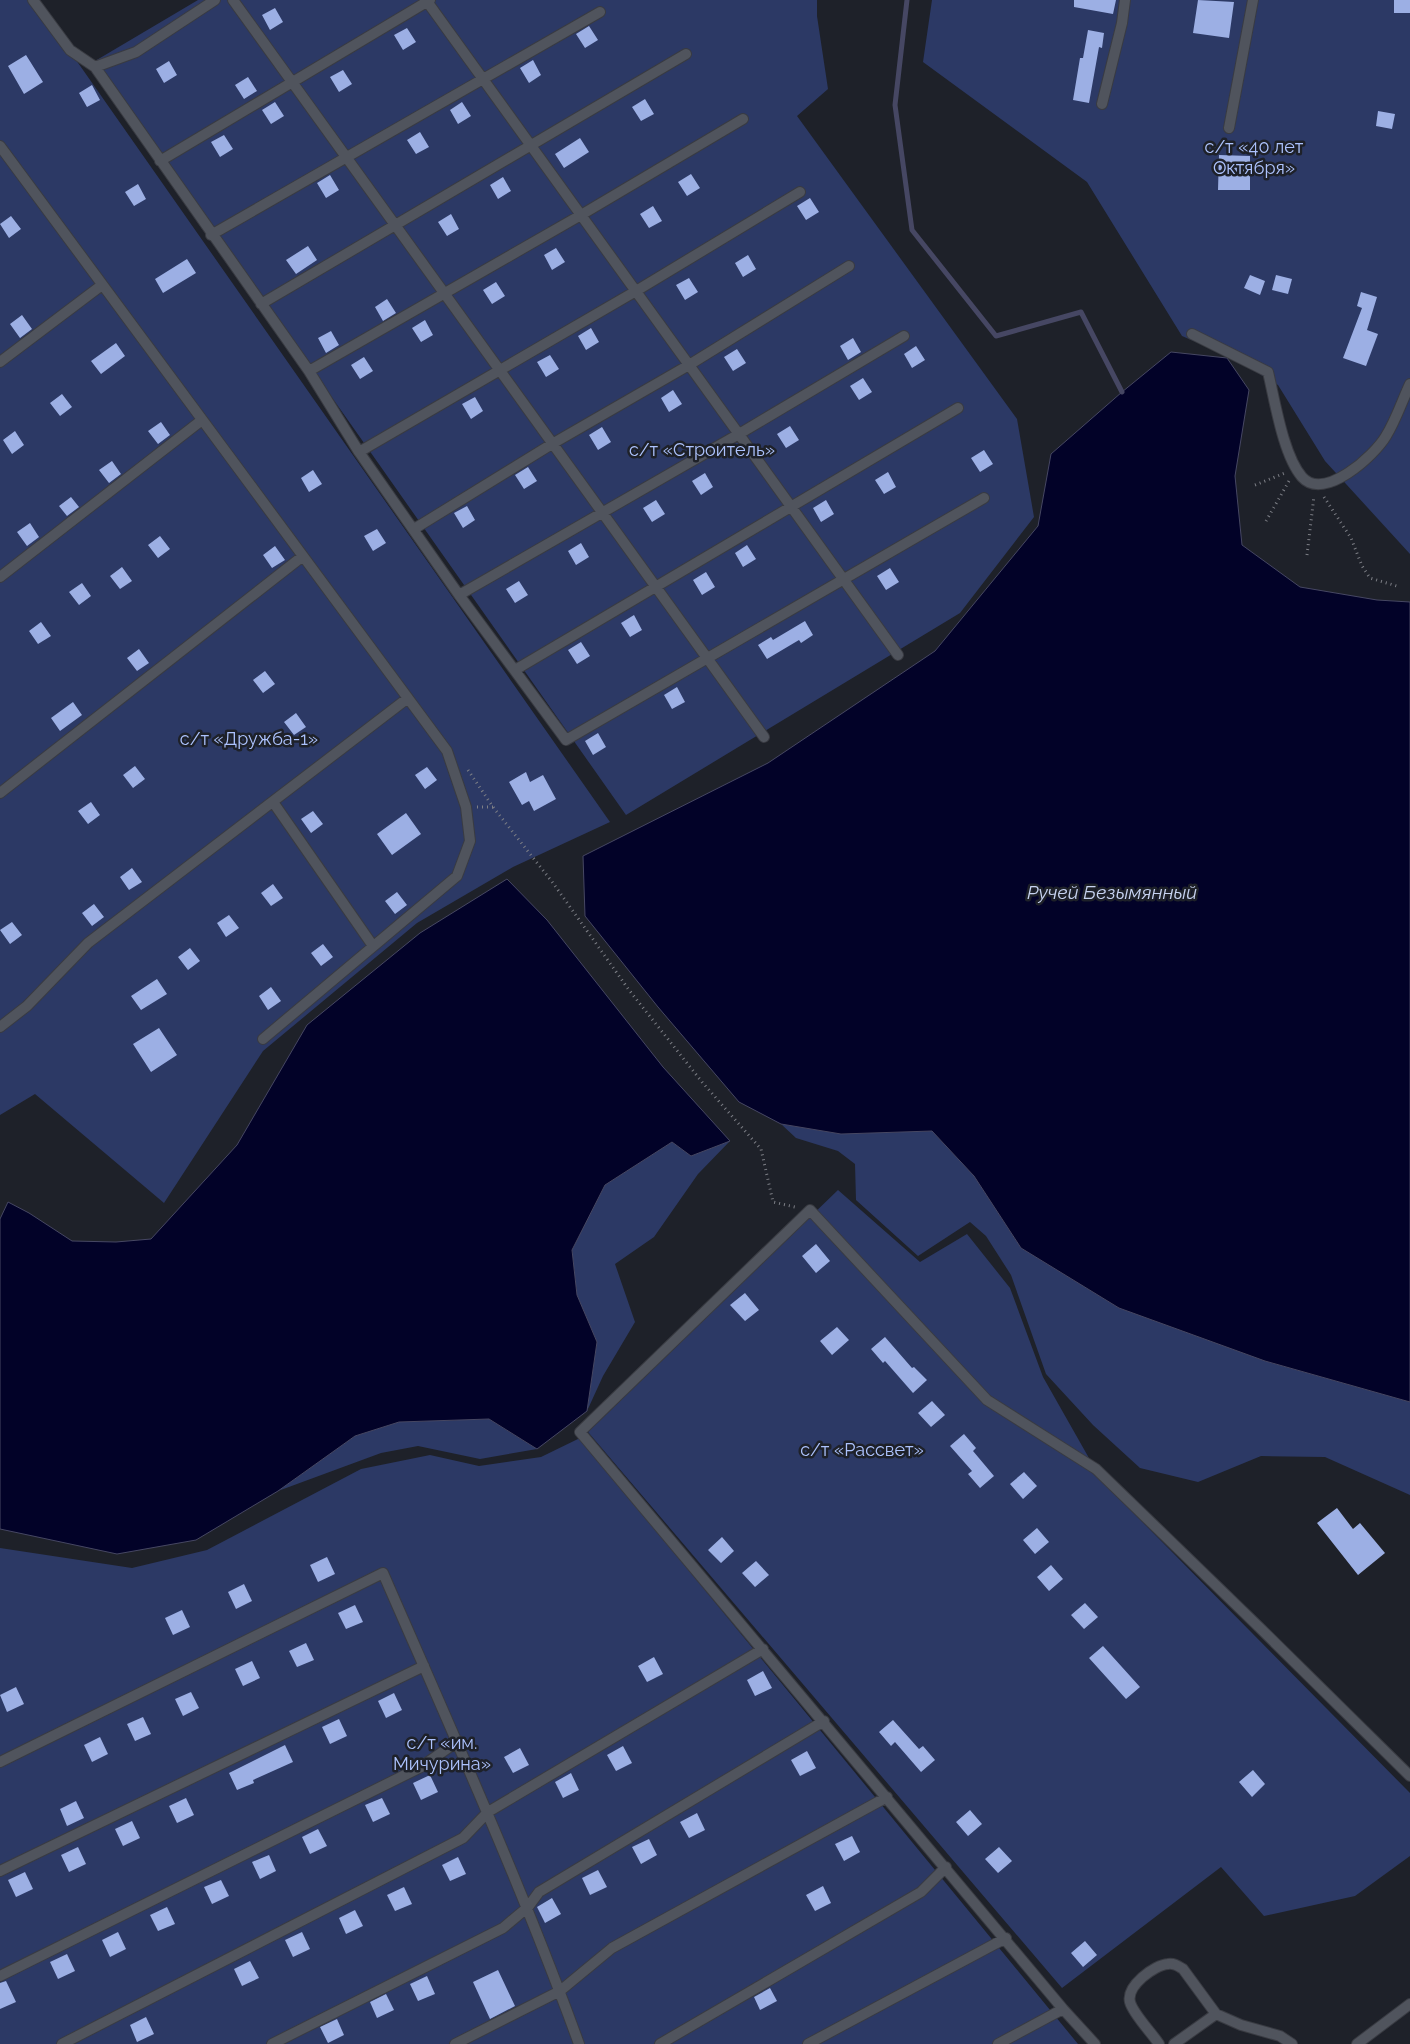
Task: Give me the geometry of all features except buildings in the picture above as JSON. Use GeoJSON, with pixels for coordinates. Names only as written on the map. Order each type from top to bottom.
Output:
{"type":"FeatureCollection","features":[{"type":"Feature","properties":{"kind":"lane"},"geometry":{"type":"LineString","coordinates":[[34,0],[70,50],[95,67],[211,235],[309,371],[359,452],[459,594],[566,740],[984,498]]}},
{"type":"Feature","properties":{"kind":"lane"},"geometry":{"type":"LineString","coordinates":[[95,67],[136,52],[215,0]]}},
{"type":"Feature","properties":{"kind":"lane"},"geometry":{"type":"LineString","coordinates":[[233,0],[764,737]]}},
{"type":"Feature","properties":{"kind":"lane"},"geometry":{"type":"LineString","coordinates":[[1102,104],[1122,23],[1124,0]]}},
{"type":"Feature","properties":{"kind":"lane"},"geometry":{"type":"LineString","coordinates":[[1230,128],[1253,0]]}},
{"type":"Feature","properties":{"kind":"lane"},"geometry":{"type":"LineString","coordinates":[[160,161],[428,1],[898,655]]}},
{"type":"Feature","properties":{"kind":"lane"},"geometry":{"type":"LineString","coordinates":[[211,235],[600,12]]}},
{"type":"Feature","properties":{"kind":"lane"},"geometry":{"type":"LineString","coordinates":[[261,304],[686,54]]}},
{"type":"Feature","properties":{"kind":"lane"},"geometry":{"type":"LineString","coordinates":[[309,371],[443,292],[581,215],[743,119]]}},
{"type":"Feature","properties":{"kind":"lane"},"geometry":{"type":"LineString","coordinates":[[0,146],[447,751],[466,807],[470,841],[457,876],[262,1039]]}},
{"type":"Feature","properties":{"kind":"lane"},"geometry":{"type":"LineString","coordinates":[[359,452],[636,292],[800,192]]}},
{"type":"Feature","properties":{"kind":"lane"},"geometry":{"type":"LineString","coordinates":[[414,529],[552,444],[689,365],[849,266]]}},
{"type":"Feature","properties":{"kind":"lane"},"geometry":{"type":"LineString","coordinates":[[0,362],[102,285]]}},
{"type":"Feature","properties":{"kind":"lane"},"geometry":{"type":"LineString","coordinates":[[1192,334],[1268,372],[1284,439],[1296,469],[1304,479],[1316,483],[1331,482],[1362,464],[1386,437],[1410,384]]}},
{"type":"Feature","properties":{"kind":"lane"},"geometry":{"type":"LineString","coordinates":[[459,594],[739,434],[904,336]]}},
{"type":"Feature","properties":{"kind":"lane"},"geometry":{"type":"LineString","coordinates":[[515,670],[958,408]]}},
{"type":"Feature","properties":{"kind":"lane"},"geometry":{"type":"LineString","coordinates":[[0,577],[202,420]]}},
{"type":"Feature","properties":{"kind":"lane"},"geometry":{"type":"LineString","coordinates":[[0,792],[303,556]]}},
{"type":"Feature","properties":{"kind":"lane"},"geometry":{"type":"LineString","coordinates":[[0,1026],[27,1006],[88,943],[408,698]]}},
{"type":"Feature","properties":{"kind":"lane"},"geometry":{"type":"LineString","coordinates":[[273,802],[373,946]]}},
{"type":"Feature","properties":{"kind":"lane"},"geometry":{"type":"LineString","coordinates":[[1095,2044],[580,1432],[810,1210],[987,1400],[1096,1469],[1259,1626],[1410,1776]]}},
{"type":"Feature","properties":{"kind":"lane"},"geometry":{"type":"LineString","coordinates":[[0,1762],[383,1573],[458,1741],[528,1907],[579,2044]]}},
{"type":"Feature","properties":{"kind":"lane"},"geometry":{"type":"LineString","coordinates":[[62,2044],[463,1838],[488,1812],[763,1649]]}},
{"type":"Feature","properties":{"kind":"lane"},"geometry":{"type":"LineString","coordinates":[[0,1871],[424,1666]]}},
{"type":"Feature","properties":{"kind":"lane"},"geometry":{"type":"LineString","coordinates":[[272,2044],[503,1928],[528,1907],[540,1892],[824,1721]]}},
{"type":"Feature","properties":{"kind":"lane"},"geometry":{"type":"LineString","coordinates":[[0,1976],[422,1767],[458,1741]]}},
{"type":"Feature","properties":{"kind":"lane"},"geometry":{"type":"LineString","coordinates":[[455,2044],[560,1991],[612,1948],[887,1797]]}},
{"type":"Feature","properties":{"kind":"lane"},"geometry":{"type":"LineString","coordinates":[[660,2044],[921,1892],[946,1867]]}},
{"type":"Feature","properties":{"kind":"lane"},"geometry":{"type":"LineString","coordinates":[[808,2044],[1006,1938]]}},
{"type":"Feature","properties":{"kind":"lane"},"geometry":{"type":"LineString","coordinates":[[1159,2044],[1130,2004],[1129,1996],[1132,1987],[1137,1981],[1168,1964],[1176,1965],[1183,1969],[1216,2014],[1241,2025],[1280,2036],[1292,2044]]}},
{"type":"Feature","properties":{"kind":"lane"},"geometry":{"type":"LineString","coordinates":[[1357,2044],[1410,2004]]}},
{"type":"Feature","properties":{"kind":"lane"},"geometry":{"type":"LineString","coordinates":[[998,2044],[1064,2009]]}},
{"type":"Feature","properties":{"kind":"lane"},"geometry":{"type":"LineString","coordinates":[[1174,2044],[1216,2014]]}},
{"type":"Feature","properties":{"kind":"path"},"geometry":{"type":"LineString","coordinates":[[1255,485],[1296,469]]}},
{"type":"Feature","properties":{"kind":"path"},"geometry":{"type":"LineString","coordinates":[[1266,521],[1296,469]]}},
{"type":"Feature","properties":{"kind":"path"},"geometry":{"type":"LineString","coordinates":[[1307,555],[1316,483]]}},
{"type":"Feature","properties":{"kind":"path"},"geometry":{"type":"LineString","coordinates":[[1316,483],[1351,538],[1362,566],[1370,578],[1400,587]]}},
{"type":"Feature","properties":{"kind":"path"},"geometry":{"type":"LineString","coordinates":[[553,883],[629,990],[702,1082],[761,1149],[773,1202],[810,1210]]}},
{"type":"Feature","properties":{"kind":"green space","name":"с/т «Дружба-1»"},"geometry":{"type":"Polygon","coordinates":[[[0,0],[34,0],[610,822],[513,867],[417,923],[263,1051],[164,1203],[35,1094],[0,1115],[0,0]]]}},
{"type":"Feature","properties":{"kind":"green space","name":"с/т «Строитель»"},"geometry":{"type":"Polygon","coordinates":[[[198,0],[817,0],[817,16],[828,89],[797,116],[1017,419],[1034,517],[960,613],[626,815],[95,61],[198,0]]]}},
{"type":"Feature","properties":{"kind":"green space","name":"с/т «40 лет Октября»"},"geometry":{"type":"Polygon","coordinates":[[[932,0],[1410,0],[1410,554],[1325,461],[1278,385],[1233,358],[1182,336],[1087,182],[923,62],[932,0]]]}},
{"type":"Feature","properties":{"kind":"green space"},"geometry":{"type":"Polygon","coordinates":[[[781,1124],[841,1134],[932,1131],[974,1176],[1021,1248],[1119,1308],[1265,1361],[1410,1402],[1410,1495],[1325,1457],[1261,1456],[1198,1482],[1140,1468],[1093,1425],[1046,1374],[1011,1275],[986,1236],[970,1222],[918,1256],[856,1200],[855,1164],[838,1151],[796,1138],[781,1124]]]}},
{"type":"Feature","properties":{"kind":"green space"},"geometry":{"type":"Polygon","coordinates":[[[730,1141],[698,1174],[654,1237],[615,1264],[635,1322],[603,1376],[587,1411],[597,1342],[577,1295],[572,1250],[605,1185],[672,1142],[691,1156],[730,1141]]]}},
{"type":"Feature","properties":{"kind":"green space","name":"с/т «Рассвет»"},"geometry":{"type":"Polygon","coordinates":[[[838,1190],[920,1262],[967,1234],[1010,1288],[1043,1377],[1102,1481],[1410,1793],[1410,1856],[1355,1896],[1264,1916],[1221,1867],[1062,1988],[588,1432],[838,1190]]]}},
{"type":"Feature","properties":{"kind":"green space"},"geometry":{"type":"Polygon","coordinates":[[[489,1419],[537,1449],[480,1459],[418,1446],[381,1453],[278,1491],[355,1436],[399,1422],[489,1419]]]}},
{"type":"Feature","properties":{"kind":"green space","name":"с/т «им. Мичурина»"},"geometry":{"type":"Polygon","coordinates":[[[580,1438],[1078,2044],[0,2044],[0,1548],[132,1568],[207,1550],[361,1469],[430,1455],[479,1466],[541,1457],[580,1438]]]}},
{"type":"Feature","properties":{"kind":"water","name":"Ручей Безымянный"},"geometry":{"type":"Polygon","coordinates":[[[1171,352],[1227,358],[1249,390],[1235,476],[1242,545],[1300,587],[1377,600],[1410,602],[1410,1402],[1265,1361],[1119,1308],[1021,1248],[974,1176],[932,1131],[841,1134],[781,1124],[739,1102],[658,1007],[585,916],[583,856],[768,763],[935,651],[1038,526],[1051,454],[1171,352]]]}},
{"type":"Feature","properties":{"kind":"water"},"geometry":{"type":"Polygon","coordinates":[[[507,879],[547,920],[663,1067],[730,1141],[691,1156],[672,1142],[605,1185],[572,1250],[577,1295],[597,1342],[587,1411],[537,1449],[489,1419],[399,1422],[355,1436],[278,1491],[196,1540],[117,1554],[0,1529],[0,1219],[8,1202],[29,1213],[72,1241],[116,1242],[151,1239],[237,1145],[307,1025],[420,933],[507,879]]]}},
{"type":"Feature","properties":{"kind":"waterway"},"geometry":{"type":"LineString","coordinates":[[907,0],[895,105],[912,230],[996,336],[1081,312],[1122,392]]}}]}
